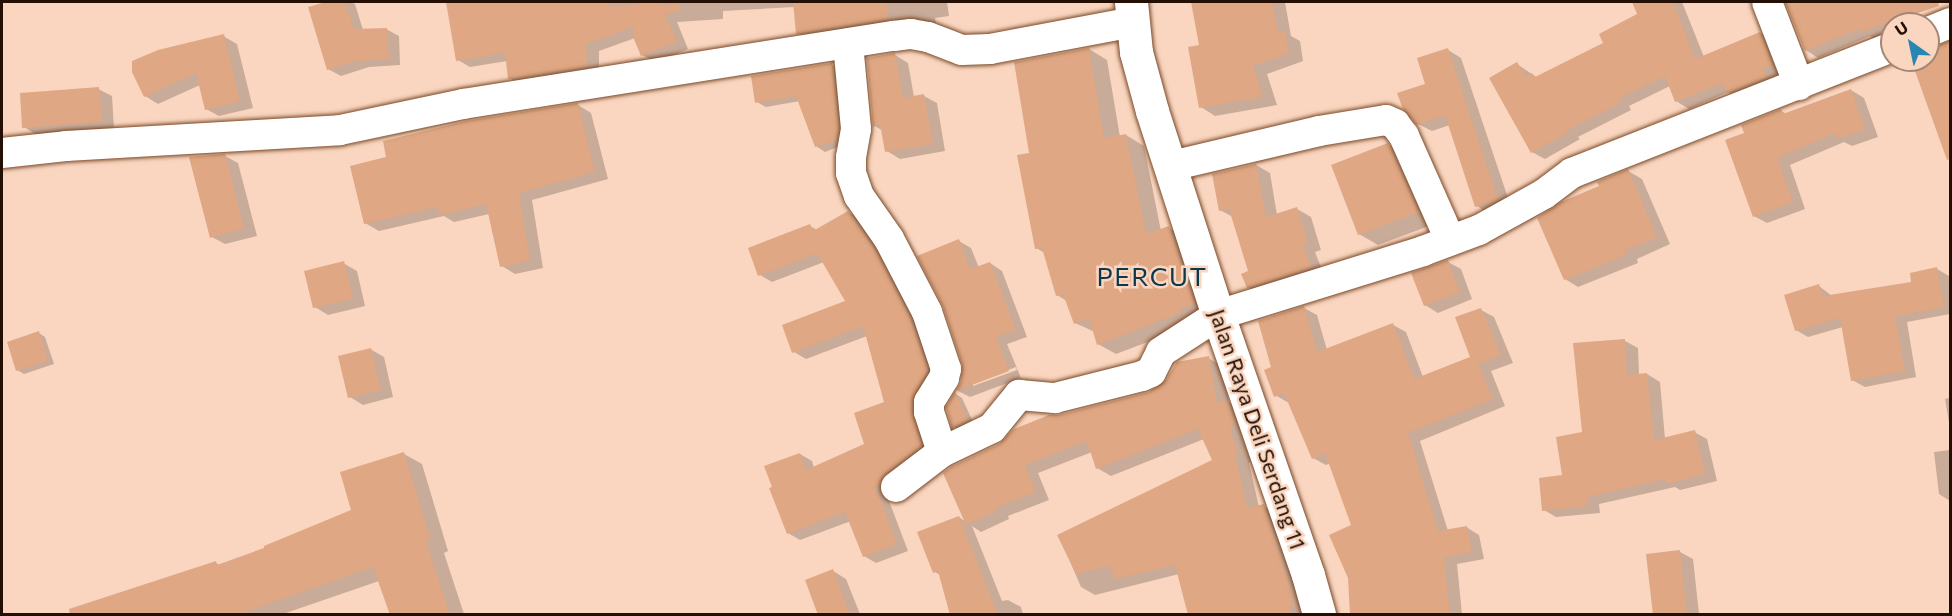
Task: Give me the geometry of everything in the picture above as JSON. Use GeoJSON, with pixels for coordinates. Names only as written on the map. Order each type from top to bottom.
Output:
{"type":"FeatureCollection","features":[{"type":"Feature","properties":{"kind":"street"},"geometry":{"type":"LineString","coordinates":[[1767,2],[1798,85]]}},
{"type":"Feature","properties":{"kind":"street"},"geometry":{"type":"LineString","coordinates":[[2,153],[77,145],[340,130],[463,104],[911,34],[928,37],[962,50],[990,49],[1132,12]]}},
{"type":"Feature","properties":{"kind":"street","name":"Jalan Raya Deli Serdang 11"},"geometry":{"type":"LineString","coordinates":[[1132,12],[1136,52],[1171,166],[1218,315],[1308,575],[1318,615]]}},
{"type":"Feature","properties":{"kind":"street"},"geometry":{"type":"LineString","coordinates":[[848,44],[856,129],[851,157],[851,173],[859,196],[889,239],[927,312],[946,369],[944,378],[929,402],[928,412],[942,452]]}},
{"type":"Feature","properties":{"kind":"street"},"geometry":{"type":"LineString","coordinates":[[896,487],[942,452],[992,428],[1019,395],[1055,398],[1106,387],[1150,372],[1161,352],[1218,315],[1423,251],[1479,230],[1513,213],[1572,173],[1880,52]]}},
{"type":"Feature","properties":{"kind":"street"},"geometry":{"type":"LineString","coordinates":[[1171,166],[1319,131],[1386,120],[1395,124],[1404,136],[1450,240]]}},
{"type":"Feature","properties":{"kind":"building"},"geometry":{"type":"Polygon","coordinates":[[[326,2],[345,2],[354,29],[387,28],[389,59],[356,61],[327,70],[308,7],[326,2]]]}},
{"type":"Feature","properties":{"kind":"building"},"geometry":{"type":"Polygon","coordinates":[[[446,2],[607,2],[609,7],[660,2],[661,5],[679,4],[680,10],[665,15],[677,42],[641,56],[634,39],[634,27],[586,44],[587,67],[508,79],[505,53],[456,61],[446,2]]]}},
{"type":"Feature","properties":{"kind":"building"},"geometry":{"type":"Polygon","coordinates":[[[793,2],[886,2],[889,19],[796,34],[793,2]]]}},
{"type":"Feature","properties":{"kind":"building"},"geometry":{"type":"Polygon","coordinates":[[[1191,2],[1272,2],[1278,32],[1285,31],[1289,53],[1253,66],[1263,97],[1199,108],[1188,47],[1199,45],[1191,2]]]}},
{"type":"Feature","properties":{"kind":"building"},"geometry":{"type":"Polygon","coordinates":[[[1632,2],[1673,2],[1695,59],[1760,32],[1773,65],[1763,68],[1767,78],[1727,93],[1722,83],[1675,102],[1665,76],[1618,99],[1620,103],[1567,130],[1568,132],[1531,153],[1489,78],[1517,62],[1526,77],[1532,73],[1535,77],[1603,43],[1599,34],[1637,14],[1632,2]]]}},
{"type":"Feature","properties":{"kind":"building"},"geometry":{"type":"Polygon","coordinates":[[[1785,2],[1938,2],[1939,6],[1921,12],[1880,12],[1880,25],[1860,32],[1859,29],[1805,51],[1785,2]]]}},
{"type":"Feature","properties":{"kind":"building"},"geometry":{"type":"Polygon","coordinates":[[[224,34],[240,101],[205,110],[196,73],[144,97],[132,72],[132,61],[158,50],[224,34]]]}},
{"type":"Feature","properties":{"kind":"building"},"geometry":{"type":"Polygon","coordinates":[[[1950,41],[1950,159],[1947,160],[1915,72],[1940,72],[1940,45],[1950,41]]]}},
{"type":"Feature","properties":{"kind":"building"},"geometry":{"type":"Polygon","coordinates":[[[1089,48],[1104,138],[1126,134],[1146,234],[1169,226],[1195,304],[1181,308],[1182,312],[1097,345],[1089,318],[1074,324],[1063,294],[1056,296],[1042,248],[1035,249],[1017,155],[1029,153],[1014,62],[1089,48]]]}},
{"type":"Feature","properties":{"kind":"building"},"geometry":{"type":"Polygon","coordinates":[[[1448,48],[1498,200],[1475,207],[1445,115],[1417,125],[1403,109],[1397,93],[1425,84],[1417,58],[1448,48]]]}},
{"type":"Feature","properties":{"kind":"building"},"geometry":{"type":"Polygon","coordinates":[[[895,53],[903,98],[924,94],[933,144],[885,152],[880,124],[873,127],[867,58],[895,53]]]}},
{"type":"Feature","properties":{"kind":"building"},"geometry":{"type":"Polygon","coordinates":[[[832,63],[839,128],[837,140],[815,147],[796,96],[755,103],[751,76],[832,63]]]}},
{"type":"Feature","properties":{"kind":"building"},"geometry":{"type":"Polygon","coordinates":[[[99,87],[102,122],[22,128],[20,93],[99,87]]]}},
{"type":"Feature","properties":{"kind":"building"},"geometry":{"type":"Polygon","coordinates":[[[1851,89],[1865,129],[1837,139],[1835,133],[1777,158],[1793,202],[1753,217],[1725,140],[1744,133],[1741,125],[1781,109],[1783,114],[1851,89]]]}},
{"type":"Feature","properties":{"kind":"building"},"geometry":{"type":"Polygon","coordinates":[[[578,103],[595,172],[519,193],[530,260],[500,267],[486,204],[439,215],[438,207],[364,224],[350,166],[386,157],[383,141],[466,121],[578,103]]]}},
{"type":"Feature","properties":{"kind":"building"},"geometry":{"type":"Polygon","coordinates":[[[1388,143],[1419,212],[1358,235],[1331,165],[1388,143]]]}},
{"type":"Feature","properties":{"kind":"building"},"geometry":{"type":"Polygon","coordinates":[[[225,154],[244,228],[210,238],[189,157],[225,154]]]}},
{"type":"Feature","properties":{"kind":"building"},"geometry":{"type":"Polygon","coordinates":[[[1256,164],[1266,217],[1297,207],[1308,243],[1303,245],[1311,268],[1247,288],[1241,274],[1248,271],[1229,209],[1219,211],[1212,174],[1256,164]]]}},
{"type":"Feature","properties":{"kind":"building"},"geometry":{"type":"Polygon","coordinates":[[[1628,169],[1657,237],[1624,251],[1626,255],[1564,280],[1537,218],[1561,202],[1599,186],[1597,182],[1628,169]]]}},
{"type":"Feature","properties":{"kind":"building"},"geometry":{"type":"Polygon","coordinates":[[[848,211],[874,248],[911,319],[928,370],[912,402],[913,417],[922,446],[886,473],[879,485],[875,486],[897,544],[863,557],[845,512],[787,534],[769,488],[772,487],[764,466],[800,453],[806,470],[864,444],[854,413],[884,402],[863,326],[792,353],[782,325],[845,301],[817,253],[758,276],[748,248],[810,224],[813,231],[848,211]]]}},
{"type":"Feature","properties":{"kind":"building"},"geometry":{"type":"Polygon","coordinates":[[[959,239],[970,269],[990,262],[1016,330],[996,337],[1009,371],[956,391],[961,382],[962,364],[943,306],[917,256],[959,239]]]}},
{"type":"Feature","properties":{"kind":"building"},"geometry":{"type":"Polygon","coordinates":[[[1448,260],[1460,292],[1424,306],[1411,273],[1448,260]]]}},
{"type":"Feature","properties":{"kind":"building"},"geometry":{"type":"Polygon","coordinates":[[[344,261],[353,299],[313,308],[304,271],[344,261]]]}},
{"type":"Feature","properties":{"kind":"building"},"geometry":{"type":"Polygon","coordinates":[[[1937,267],[1944,307],[1895,316],[1905,371],[1851,381],[1840,318],[1795,331],[1784,295],[1819,284],[1823,296],[1911,282],[1910,273],[1937,267]]]}},
{"type":"Feature","properties":{"kind":"building"},"geometry":{"type":"Polygon","coordinates":[[[1304,306],[1317,352],[1393,323],[1414,379],[1470,357],[1455,317],[1481,308],[1501,355],[1478,364],[1493,399],[1408,433],[1438,531],[1467,526],[1472,552],[1444,557],[1450,615],[1350,615],[1348,578],[1329,535],[1351,525],[1325,453],[1312,459],[1284,393],[1274,397],[1264,370],[1271,367],[1258,321],[1304,306]]]}},
{"type":"Feature","properties":{"kind":"building"},"geometry":{"type":"Polygon","coordinates":[[[39,331],[48,361],[16,371],[7,342],[39,331]]]}},
{"type":"Feature","properties":{"kind":"building"},"geometry":{"type":"Polygon","coordinates":[[[1625,339],[1627,375],[1647,373],[1654,440],[1695,430],[1705,474],[1666,484],[1665,479],[1587,497],[1588,506],[1542,511],[1539,478],[1562,475],[1556,437],[1582,432],[1573,343],[1625,339]]]}},
{"type":"Feature","properties":{"kind":"building"},"geometry":{"type":"Polygon","coordinates":[[[371,348],[381,390],[348,398],[338,356],[371,348]]]}},
{"type":"Feature","properties":{"kind":"building"},"geometry":{"type":"Polygon","coordinates":[[[1209,356],[1217,403],[1227,400],[1235,423],[1231,424],[1233,430],[1230,431],[1238,454],[1235,455],[1247,508],[1264,504],[1295,605],[1289,606],[1291,615],[1188,615],[1175,565],[1116,579],[1110,566],[1076,574],[1057,535],[1212,460],[1198,429],[1096,469],[1087,441],[1025,465],[1036,492],[995,508],[996,511],[966,525],[943,473],[951,467],[999,444],[1014,429],[1049,415],[1059,415],[1149,392],[1166,380],[1177,362],[1209,356]]]}},
{"type":"Feature","properties":{"kind":"building"},"geometry":{"type":"Polygon","coordinates":[[[955,392],[968,420],[952,428],[946,407],[955,392]]]}},
{"type":"Feature","properties":{"kind":"building"},"geometry":{"type":"Polygon","coordinates":[[[404,452],[431,541],[426,542],[450,615],[390,615],[373,567],[237,615],[70,615],[69,609],[216,561],[217,565],[264,548],[264,546],[351,510],[340,472],[404,452]]]}},
{"type":"Feature","properties":{"kind":"building"},"geometry":{"type":"Polygon","coordinates":[[[959,516],[998,615],[950,615],[938,571],[933,573],[917,532],[959,516]]]}},
{"type":"Feature","properties":{"kind":"building"},"geometry":{"type":"Polygon","coordinates":[[[1680,550],[1687,615],[1653,615],[1646,554],[1680,550]]]}},
{"type":"Feature","properties":{"kind":"building"},"geometry":{"type":"Polygon","coordinates":[[[833,569],[850,615],[818,615],[805,580],[833,569]]]}},
{"type":"Feature","properties":{"kind":"district","name":"PERCUT"},"geometry":{"type":"Point","coordinates":[1152,276]}}]}
